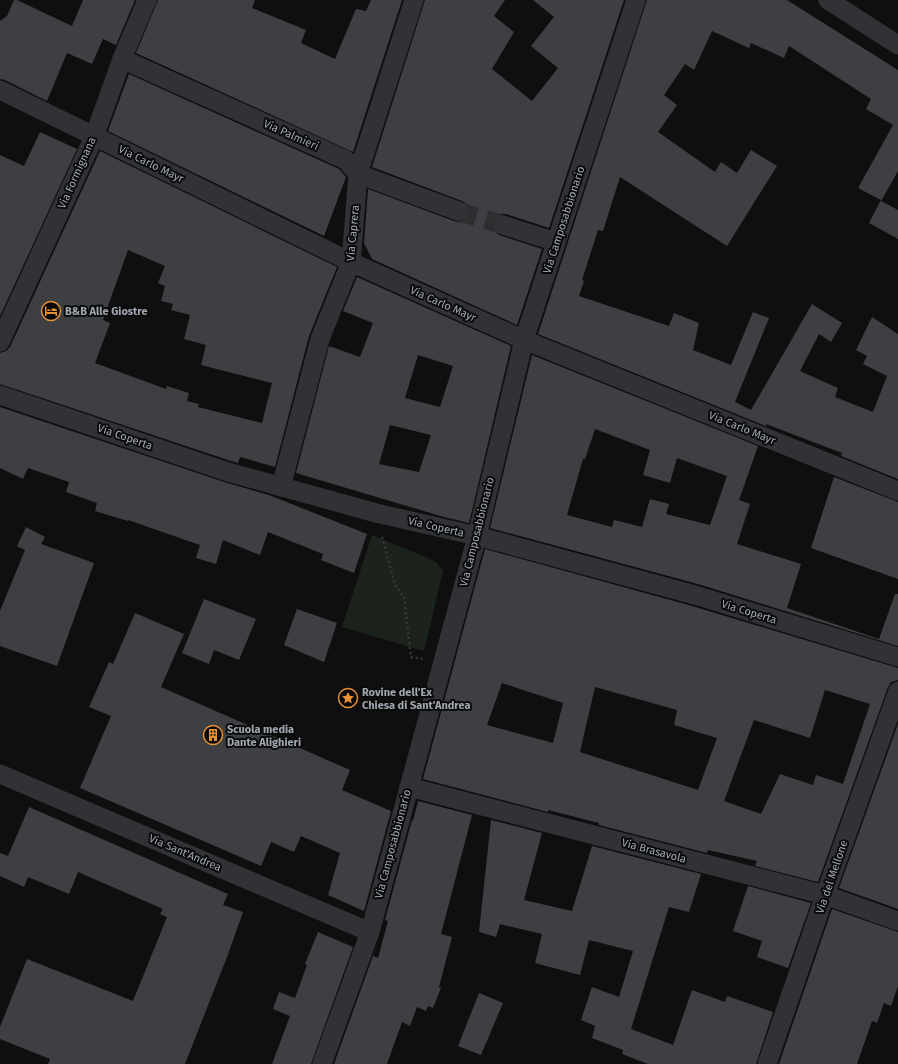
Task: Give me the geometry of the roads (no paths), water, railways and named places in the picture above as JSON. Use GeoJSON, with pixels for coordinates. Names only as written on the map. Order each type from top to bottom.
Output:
{"type":"FeatureCollection","features":[{"type":"Feature","properties":{"kind":"street","name":"Via Formignana"},"geometry":{"type":"LineString","coordinates":[[0,342],[94,137],[122,59],[148,0]]}},
{"type":"Feature","properties":{"kind":"street","name":"Via Caprera"},"geometry":{"type":"LineString","coordinates":[[282,487],[320,339],[351,262],[358,174],[414,0]]}},
{"type":"Feature","properties":{"kind":"street","name":"Via Camposabbionario"},"geometry":{"type":"LineString","coordinates":[[322,1064],[370,932],[477,536],[524,340],[636,0]]}},
{"type":"Feature","properties":{"kind":"street"},"geometry":{"type":"LineString","coordinates":[[828,0],[898,45]]}},
{"type":"Feature","properties":{"kind":"street","name":"Via Palmieri"},"geometry":{"type":"LineString","coordinates":[[122,59],[346,160],[358,174],[458,211]]}},
{"type":"Feature","properties":{"kind":"street","name":"Via Carlo Mayr"},"geometry":{"type":"LineString","coordinates":[[0,90],[351,262],[524,340],[898,491]]}},
{"type":"Feature","properties":{"kind":"street"},"geometry":{"type":"LineString","coordinates":[[503,225],[556,242]]}},
{"type":"Feature","properties":{"kind":"street","name":"Via Coperta"},"geometry":{"type":"LineString","coordinates":[[0,395],[228,472],[376,513],[477,536],[695,596],[898,657]]}},
{"type":"Feature","properties":{"kind":"street","name":"Via del Mellone"},"geometry":{"type":"LineString","coordinates":[[767,1064],[825,895],[898,691]]}},
{"type":"Feature","properties":{"kind":"street","name":"Via Sant'Andrea"},"geometry":{"type":"LineString","coordinates":[[0,774],[370,932]]}},
{"type":"Feature","properties":{"kind":"street","name":"Via Brasavola"},"geometry":{"type":"LineString","coordinates":[[409,787],[825,895],[898,921]]}},
{"type":"Feature","properties":{"kind":"tunnel"},"geometry":{"type":"LineString","coordinates":[[458,211],[503,225]]}},
{"type":"Feature","properties":{"kind":"place","name":"B&B Alle Giostre"},"geometry":{"type":"Point","coordinates":[51,311]}},
{"type":"Feature","properties":{"kind":"place","name":"Rovine dell'Ex Chiesa di Sant'Andrea"},"geometry":{"type":"Point","coordinates":[348,698]}},
{"type":"Feature","properties":{"kind":"place","name":"Scuola media Dante Alighieri"},"geometry":{"type":"Point","coordinates":[213,735]}}]}
